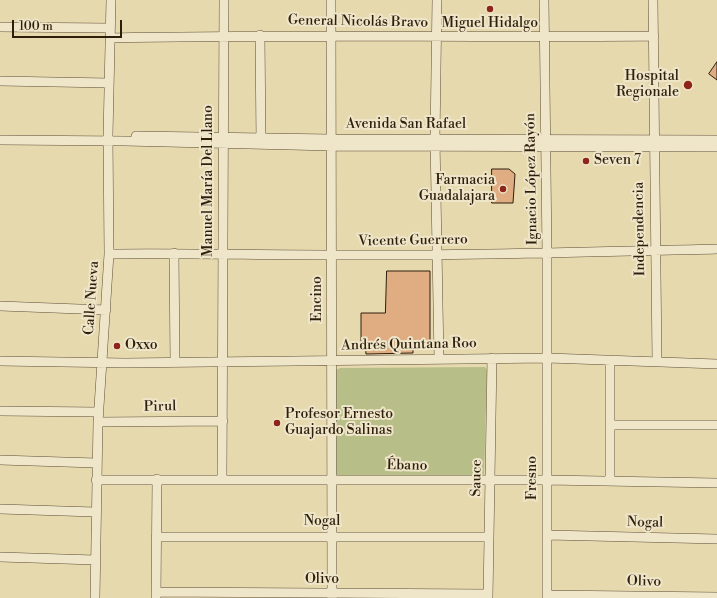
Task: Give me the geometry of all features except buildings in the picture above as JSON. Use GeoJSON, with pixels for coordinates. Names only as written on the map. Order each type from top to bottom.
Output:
{"type":"FeatureCollection","features":[{"type":"Feature","properties":{"kind":"street","name":"Calle Nueva"},"geometry":{"type":"LineString","coordinates":[[95,598],[96,463],[109,254],[108,139],[111,0]]}},
{"type":"Feature","properties":{"kind":"street","name":"Manuel María Del Llano"},"geometry":{"type":"LineString","coordinates":[[222,479],[224,0]]}},
{"type":"Feature","properties":{"kind":"street","name":"Encino"},"geometry":{"type":"LineString","coordinates":[[331,0],[333,360],[332,596]]}},
{"type":"Feature","properties":{"kind":"street"},"geometry":{"type":"LineString","coordinates":[[437,0],[435,143],[439,359]]}},
{"type":"Feature","properties":{"kind":"street","name":"Ignacio López Rayón"},"geometry":{"type":"LineString","coordinates":[[544,0],[548,358]]}},
{"type":"Feature","properties":{"kind":"street","name":"Independencia"},"geometry":{"type":"LineString","coordinates":[[653,0],[654,250],[657,361]]}},
{"type":"Feature","properties":{"kind":"street"},"geometry":{"type":"LineString","coordinates":[[0,27],[110,28]]}},
{"type":"Feature","properties":{"kind":"street","name":"General Nicolás Bravo"},"geometry":{"type":"LineString","coordinates":[[110,38],[224,35],[544,37],[654,36]]}},
{"type":"Feature","properties":{"kind":"street"},"geometry":{"type":"LineString","coordinates":[[260,35],[261,142]]}},
{"type":"Feature","properties":{"kind":"street"},"geometry":{"type":"LineString","coordinates":[[0,81],[109,83]]}},
{"type":"Feature","properties":{"kind":"street","name":"Avenida San Rafael"},"geometry":{"type":"LineString","coordinates":[[0,140],[95,141],[108,139],[261,142],[653,143],[717,140]]}},
{"type":"Feature","properties":{"kind":"street","name":"Avenida San Rafael"},"geometry":{"type":"LineString","coordinates":[[653,143],[717,147]]}},
{"type":"Feature","properties":{"kind":"street","name":"Vicente Guerrero"},"geometry":{"type":"LineString","coordinates":[[109,254],[438,255],[717,249]]}},
{"type":"Feature","properties":{"kind":"street"},"geometry":{"type":"LineString","coordinates":[[174,253],[175,363]]}},
{"type":"Feature","properties":{"kind":"street"},"geometry":{"type":"LineString","coordinates":[[0,306],[106,310]]}},
{"type":"Feature","properties":{"kind":"street","name":"Sauce"},"geometry":{"type":"LineString","coordinates":[[488,596],[492,358]]}},
{"type":"Feature","properties":{"kind":"street","name":"Andrés Quintana Roo"},"geometry":{"type":"LineString","coordinates":[[0,360],[102,363],[175,363],[548,358],[717,364]]}},
{"type":"Feature","properties":{"kind":"street","name":"Fresno"},"geometry":{"type":"LineString","coordinates":[[547,597],[548,358]]}},
{"type":"Feature","properties":{"kind":"street"},"geometry":{"type":"LineString","coordinates":[[610,360],[610,481]]}},
{"type":"Feature","properties":{"kind":"street"},"geometry":{"type":"LineString","coordinates":[[0,410],[99,412]]}},
{"type":"Feature","properties":{"kind":"street","name":"Pirul"},"geometry":{"type":"LineString","coordinates":[[98,422],[223,421]]}},
{"type":"Feature","properties":{"kind":"street"},"geometry":{"type":"LineString","coordinates":[[611,425],[717,425]]}},
{"type":"Feature","properties":{"kind":"street"},"geometry":{"type":"LineString","coordinates":[[0,460],[96,463]]}},
{"type":"Feature","properties":{"kind":"street"},"geometry":{"type":"LineString","coordinates":[[156,595],[157,479]]}},
{"type":"Feature","properties":{"kind":"street","name":"Ébano"},"geometry":{"type":"LineString","coordinates":[[96,480],[547,480],[717,483]]}},
{"type":"Feature","properties":{"kind":"street"},"geometry":{"type":"LineString","coordinates":[[0,509],[95,512]]}},
{"type":"Feature","properties":{"kind":"street","name":"Nogal"},"geometry":{"type":"LineString","coordinates":[[156,537],[332,536],[489,538]]}},
{"type":"Feature","properties":{"kind":"street","name":"Nogal"},"geometry":{"type":"LineString","coordinates":[[548,536],[717,539]]}},
{"type":"Feature","properties":{"kind":"street"},"geometry":{"type":"LineString","coordinates":[[0,557],[95,560]]}},
{"type":"Feature","properties":{"kind":"street","name":"Olivo"},"geometry":{"type":"LineString","coordinates":[[156,595],[488,596]]}},
{"type":"Feature","properties":{"kind":"street","name":"Olivo"},"geometry":{"type":"LineString","coordinates":[[547,597],[717,597]]}},
{"type":"Feature","properties":{"kind":"green space"},"geometry":{"type":"Polygon","coordinates":[[[485,367],[487,370],[484,478],[336,476],[336,370],[340,368],[485,367]]]}},
{"type":"Feature","properties":{"kind":"place","name":"Miguel Hidalgo"},"geometry":{"type":"Point","coordinates":[490,9]}},
{"type":"Feature","properties":{"kind":"place","name":"Hospital Regionale"},"geometry":{"type":"Point","coordinates":[688,85]}},
{"type":"Feature","properties":{"kind":"place","name":"Seven 7"},"geometry":{"type":"Point","coordinates":[586,161]}},
{"type":"Feature","properties":{"kind":"place","name":"Farmacia Guadalajara"},"geometry":{"type":"Point","coordinates":[503,189]}},
{"type":"Feature","properties":{"kind":"place","name":"Oxxo"},"geometry":{"type":"Point","coordinates":[117,346]}},
{"type":"Feature","properties":{"kind":"place","name":"Profesor Ernesto Guajardo Salinas"},"geometry":{"type":"Point","coordinates":[277,423]}}]}
